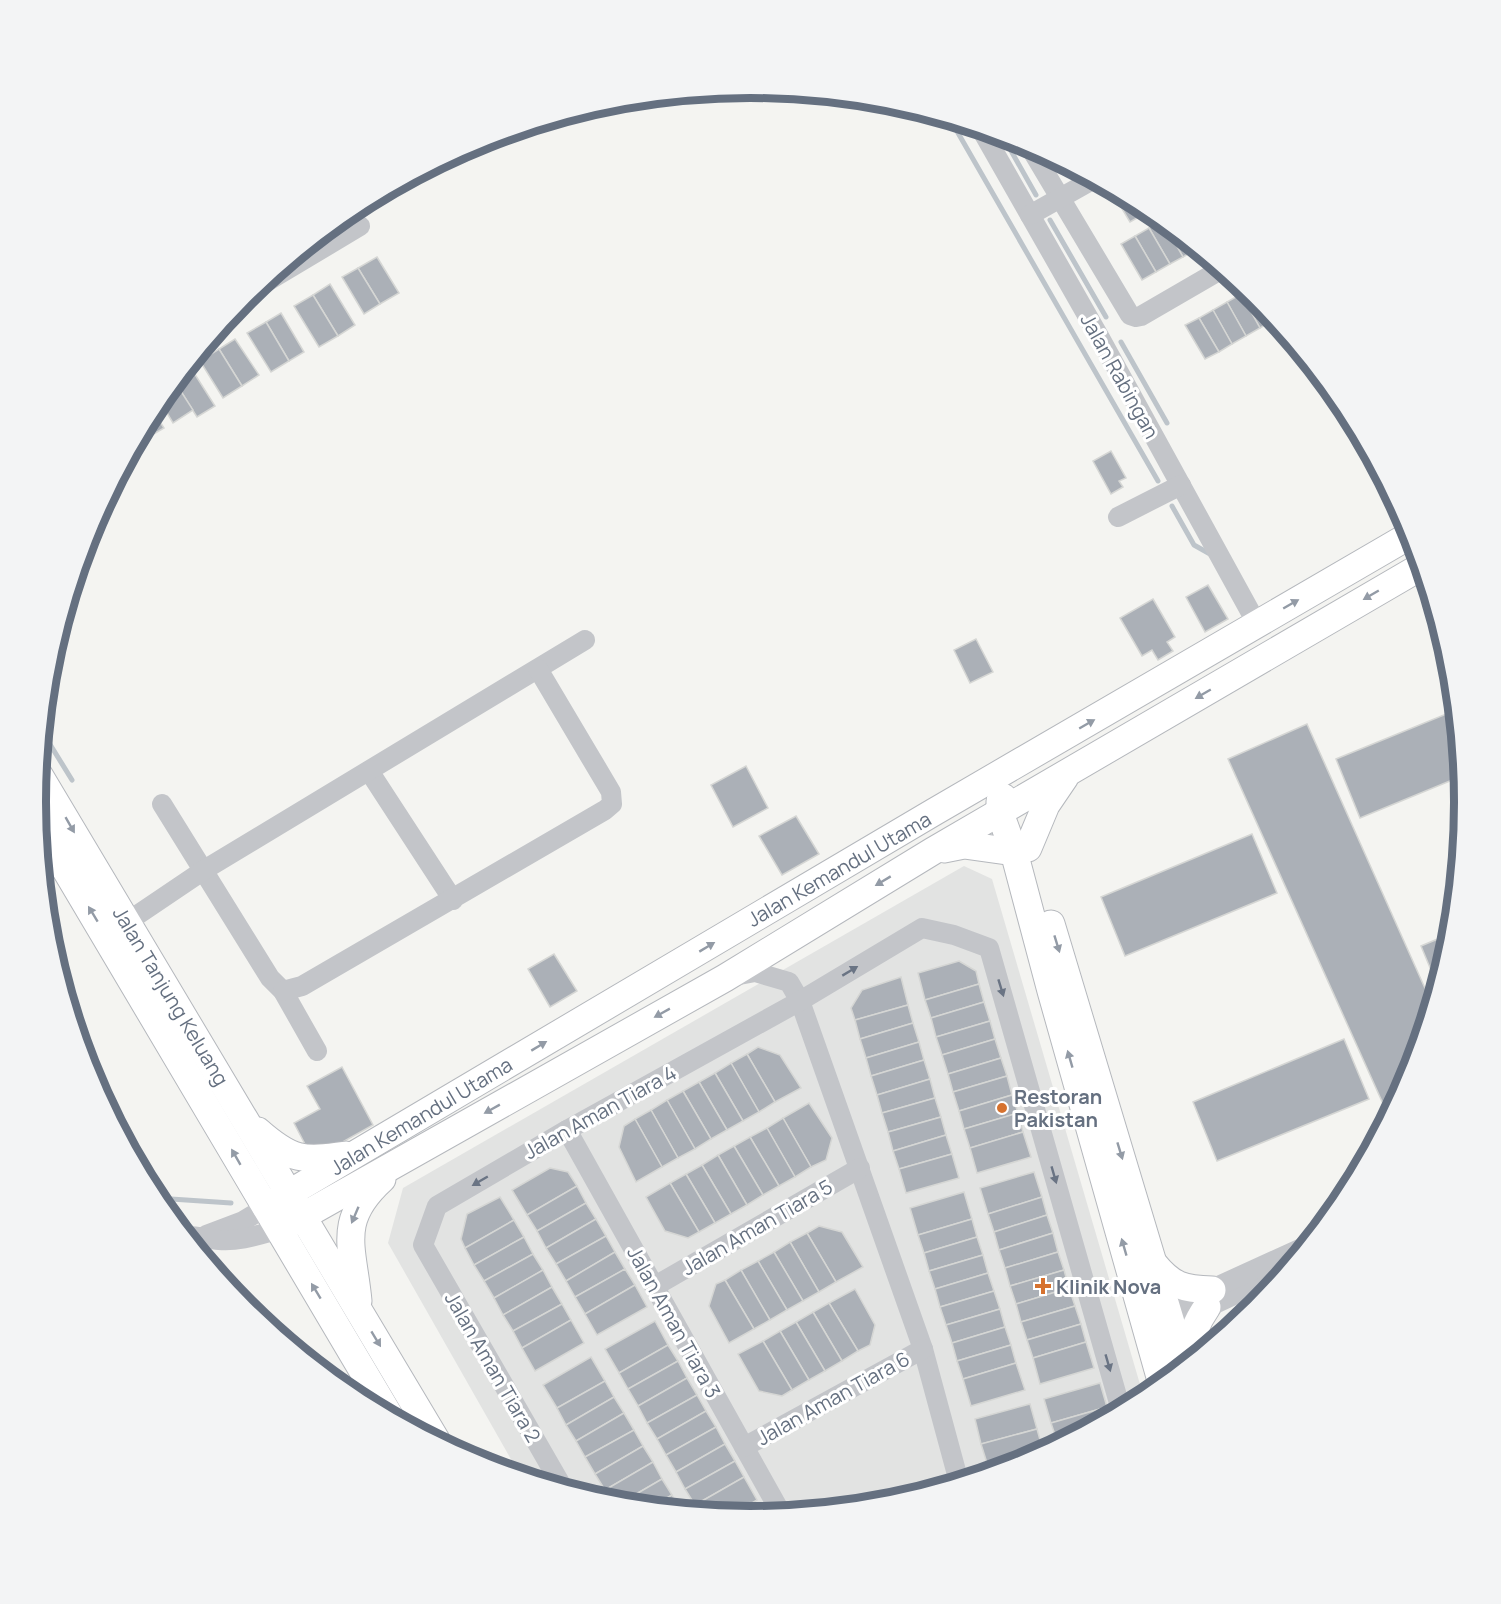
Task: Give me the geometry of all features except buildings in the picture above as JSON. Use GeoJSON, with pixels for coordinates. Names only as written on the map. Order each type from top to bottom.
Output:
{"type":"FeatureCollection","features":[{"type":"Feature","properties":{"kind":"street","name":"Jalan Rabingan"},"geometry":{"type":"LineString","coordinates":[[987,139],[1257,624]]}},
{"type":"Feature","properties":{"kind":"street"},"geometry":{"type":"LineString","coordinates":[[1037,160],[1130,315],[1141,316],[1215,273]]}},
{"type":"Feature","properties":{"kind":"street"},"geometry":{"type":"LineString","coordinates":[[1030,215],[1086,184]]}},
{"type":"Feature","properties":{"kind":"street"},"geometry":{"type":"LineString","coordinates":[[315,249],[360,226]]}},
{"type":"Feature","properties":{"kind":"street"},"geometry":{"type":"LineString","coordinates":[[1118,517],[1181,485]]}},
{"type":"Feature","properties":{"kind":"street"},"geometry":{"type":"LineString","coordinates":[[934,812],[1403,539]]}},
{"type":"Feature","properties":{"kind":"street","name":"Jalan Kemandul Utama"},"geometry":{"type":"LineString","coordinates":[[273,1218],[304,1216],[725,978],[1003,807],[1067,773],[1415,570]]}},
{"type":"Feature","properties":{"kind":"street"},"geometry":{"type":"LineString","coordinates":[[127,922],[204,870],[585,640]]}},
{"type":"Feature","properties":{"kind":"street"},"geometry":{"type":"LineString","coordinates":[[283,991],[302,986],[453,900],[612,804],[611,792],[538,669]]}},
{"type":"Feature","properties":{"kind":"street"},"geometry":{"type":"LineString","coordinates":[[1036,753],[1003,807],[1021,850],[1154,1263],[1167,1317],[1182,1359]]}},
{"type":"Feature","properties":{"kind":"street"},"geometry":{"type":"LineString","coordinates":[[369,771],[453,900]]}},
{"type":"Feature","properties":{"kind":"street"},"geometry":{"type":"LineString","coordinates":[[1067,773],[1021,850],[1051,991],[1159,1375]]}},
{"type":"Feature","properties":{"kind":"street","name":"Jalan Tanjung Keluang"},"geometry":{"type":"LineString","coordinates":[[47,788],[429,1428]]}},
{"type":"Feature","properties":{"kind":"street"},"geometry":{"type":"LineString","coordinates":[[162,804],[270,978],[283,991],[317,1051]]}},
{"type":"Feature","properties":{"kind":"street","name":"Jalan Kemandul Utama"},"geometry":{"type":"LineString","coordinates":[[273,1218],[290,1193],[934,812],[1003,807]]}},
{"type":"Feature","properties":{"kind":"street","name":"Jalan Tanjung Keluang"},"geometry":{"type":"LineString","coordinates":[[48,839],[381,1401]]}},
{"type":"Feature","properties":{"kind":"street"},"geometry":{"type":"LineString","coordinates":[[933,851],[964,846],[1021,850]]}},
{"type":"Feature","properties":{"kind":"street","name":"Jalan Aman Tiara 4"},"geometry":{"type":"LineString","coordinates":[[423,1245],[437,1206],[567,1130],[800,1000],[922,928],[954,935],[989,948],[1119,1402]]}},
{"type":"Feature","properties":{"kind":"street"},"geometry":{"type":"LineString","coordinates":[[725,978],[755,972],[789,982],[800,1000],[923,1349],[957,1475]]}},
{"type":"Feature","properties":{"kind":"street"},"geometry":{"type":"LineString","coordinates":[[246,1121],[278,1149],[294,1156],[312,1159],[358,1154]]}},
{"type":"Feature","properties":{"kind":"street","name":"Jalan Aman Tiara 3"},"geometry":{"type":"LineString","coordinates":[[567,1130],[776,1505]]}},
{"type":"Feature","properties":{"kind":"street"},"geometry":{"type":"LineString","coordinates":[[359,1310],[350,1227],[367,1192],[407,1157]]}},
{"type":"Feature","properties":{"kind":"street","name":"Jalan Aman Tiara 5"},"geometry":{"type":"LineString","coordinates":[[654,1286],[860,1168]]}},
{"type":"Feature","properties":{"kind":"street"},"geometry":{"type":"LineString","coordinates":[[196,1236],[219,1240],[236,1239],[273,1218]]}},
{"type":"Feature","properties":{"kind":"street","name":"Jalan Aman Tiara 2"},"geometry":{"type":"LineString","coordinates":[[423,1245],[558,1479]]}},
{"type":"Feature","properties":{"kind":"street"},"geometry":{"type":"LineString","coordinates":[[1187,1354],[1197,1321],[1210,1299],[1289,1256]]}},
{"type":"Feature","properties":{"kind":"street"},"geometry":{"type":"LineString","coordinates":[[1154,1263],[1166,1279],[1210,1299]]}},
{"type":"Feature","properties":{"kind":"street"},"geometry":{"type":"LineString","coordinates":[[1151,1346],[1167,1317],[1270,1277]]}},
{"type":"Feature","properties":{"kind":"street"},"geometry":{"type":"LineString","coordinates":[[1139,1300],[1167,1317]]}},
{"type":"Feature","properties":{"kind":"street","name":"Jalan Aman Tiara 6"},"geometry":{"type":"LineString","coordinates":[[744,1447],[923,1349]]}},
{"type":"Feature","properties":{"kind":"shaded area"},"geometry":{"type":"Polygon","coordinates":[[[964,866],[992,879],[1141,1388],[1062,1433],[977,1469],[933,1482],[842,1500],[750,1506],[704,1504],[659,1500],[568,1482],[514,1465],[388,1243],[403,1188],[964,866]]]}},
{"type":"Feature","properties":{"kind":"waterway"},"geometry":{"type":"LineString","coordinates":[[956,129],[1158,481]]}},
{"type":"Feature","properties":{"kind":"waterway"},"geometry":{"type":"LineString","coordinates":[[1009,148],[1036,195]]}},
{"type":"Feature","properties":{"kind":"waterway"},"geometry":{"type":"LineString","coordinates":[[1050,220],[1106,317]]}},
{"type":"Feature","properties":{"kind":"waterway"},"geometry":{"type":"LineString","coordinates":[[1121,342],[1167,423]]}},
{"type":"Feature","properties":{"kind":"waterway"},"geometry":{"type":"LineString","coordinates":[[1172,506],[1194,545],[1210,554]]}},
{"type":"Feature","properties":{"kind":"waterway"},"geometry":{"type":"LineString","coordinates":[[49,743],[72,780]]}},
{"type":"Feature","properties":{"kind":"waterway"},"geometry":{"type":"LineString","coordinates":[[169,1199],[231,1203]]}},
{"type":"Feature","properties":{"kind":"place","name":"Restoran Pakistan"},"geometry":{"type":"Point","coordinates":[1002,1108]}},
{"type":"Feature","properties":{"kind":"place","name":"Klinik Nova"},"geometry":{"type":"Point","coordinates":[1043,1286]}}]}
